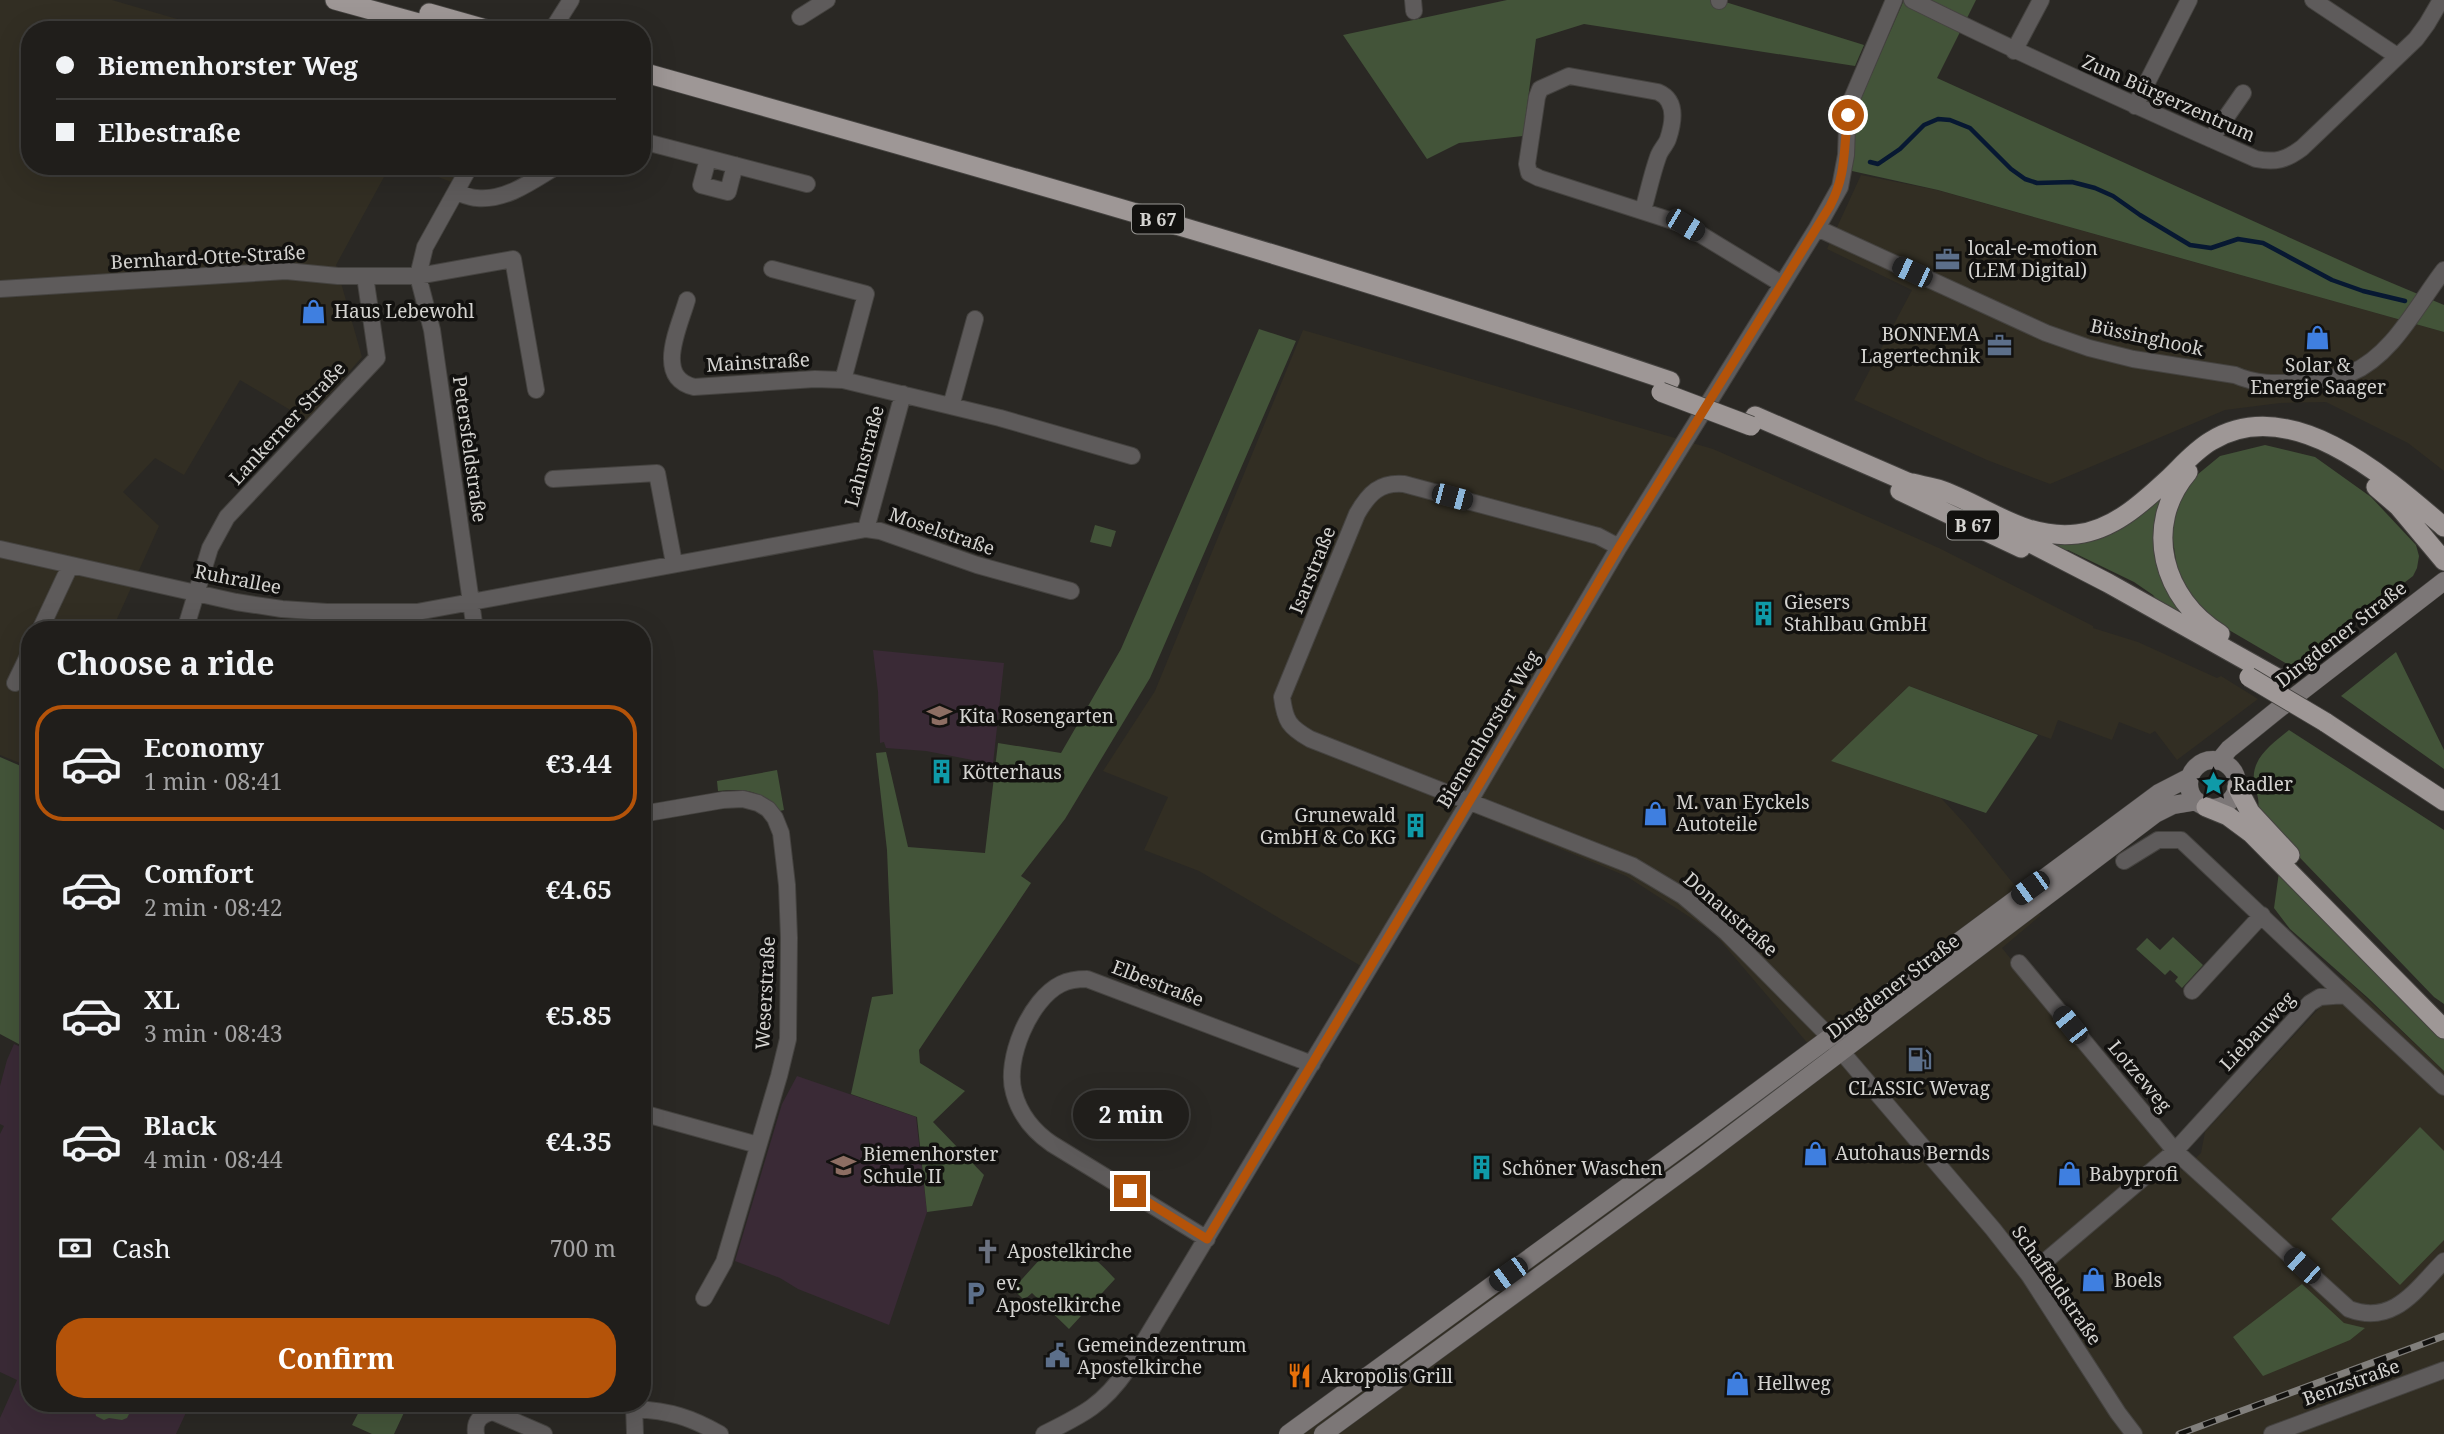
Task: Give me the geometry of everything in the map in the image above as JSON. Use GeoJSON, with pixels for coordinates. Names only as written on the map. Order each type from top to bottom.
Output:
{"type":"FeatureCollection","features":[{"type":"Feature","properties":{"kind":"highway"},"geometry":{"type":"LineString","coordinates":[[335,0],[411,21]]}},
{"type":"Feature","properties":{"kind":"highway"},"geometry":{"type":"LineString","coordinates":[[381,0],[457,21]]}},
{"type":"Feature","properties":{"kind":"highway","name":"B 67"},"geometry":{"type":"LineString","coordinates":[[651,75],[1090,198],[1429,301],[1666,386],[1912,483],[2065,560],[2259,669],[2444,801]]}},
{"type":"Feature","properties":{"kind":"highway","name":"B 67"},"geometry":{"type":"LineString","coordinates":[[651,86],[1088,209],[1666,386]]}},
{"type":"Feature","properties":{"kind":"highway","name":"B 67"},"geometry":{"type":"LineString","coordinates":[[1753,421],[2062,568],[2281,680],[2330,718],[2444,788]]}},
{"type":"Feature","properties":{"kind":"highway"},"geometry":{"type":"LineString","coordinates":[[1912,483],[1939,490],[2000,519],[2026,528],[2049,534],[2078,534],[2096,530],[2134,508],[2210,441],[2241,429],[2279,428],[2323,440],[2348,454],[2389,481],[2444,527]]}},
{"type":"Feature","properties":{"kind":"highway"},"geometry":{"type":"LineString","coordinates":[[2259,669],[2192,612],[2176,589],[2166,565],[2162,537],[2166,511],[2173,492],[2193,467],[2218,447],[2241,438],[2264,435],[2288,438],[2311,446],[2340,461],[2389,498],[2444,561]]}},
{"type":"Feature","properties":{"kind":"highway"},"geometry":{"type":"LineString","coordinates":[[2230,773],[2250,812],[2444,1014]]}},
{"type":"Feature","properties":{"kind":"highway"},"geometry":{"type":"LineString","coordinates":[[2201,804],[2228,816],[2251,834],[2444,1029]]}},
{"type":"Feature","properties":{"kind":"main road","name":"Dingdener Straße"},"geometry":{"type":"LineString","coordinates":[[1323,1434],[1842,1052],[2155,814],[2173,805],[2222,806],[2234,794],[2230,773],[2264,722],[2444,582]]}},
{"type":"Feature","properties":{"kind":"main road","name":"Dingdener Straße"},"geometry":{"type":"LineString","coordinates":[[1288,1434],[1701,1133],[2159,793],[2190,777],[2193,770],[2203,762],[2230,773]]}},
{"type":"Feature","properties":{"kind":"main road"},"geometry":{"type":"LineString","coordinates":[[2190,777],[2189,786],[2201,804]]}},
{"type":"Feature","properties":{"kind":"main road","name":"Dingdener Straße"},"geometry":{"type":"LineString","coordinates":[[1621,1216],[1617,1209],[1623,1195],[1681,1153],[1701,1133]]}},
{"type":"Feature","properties":{"kind":"street"},"geometry":{"type":"LineString","coordinates":[[557,21],[570,0]]}},
{"type":"Feature","properties":{"kind":"street"},"geometry":{"type":"LineString","coordinates":[[800,17],[827,0]]}},
{"type":"Feature","properties":{"kind":"street","name":"Biemenhorster Weg"},"geometry":{"type":"LineString","coordinates":[[1044,1434],[1085,1414],[1115,1386],[1207,1239],[1619,547],[1817,228],[1840,187],[1851,101],[1894,0]]}},
{"type":"Feature","properties":{"kind":"street","name":"Zum Bürgerzentrum"},"geometry":{"type":"LineString","coordinates":[[1912,0],[2014,51],[2135,106],[2256,159],[2271,162],[2281,161],[2302,148],[2397,56],[2427,24],[2441,0]]}},
{"type":"Feature","properties":{"kind":"street"},"geometry":{"type":"LineString","coordinates":[[2014,51],[2041,0]]}},
{"type":"Feature","properties":{"kind":"street"},"geometry":{"type":"LineString","coordinates":[[2135,106],[2189,0]]}},
{"type":"Feature","properties":{"kind":"street"},"geometry":{"type":"LineString","coordinates":[[2313,0],[2397,56]]}},
{"type":"Feature","properties":{"kind":"street"},"geometry":{"type":"LineString","coordinates":[[1643,210],[1659,154],[1668,141],[1672,102],[1666,95],[1658,92],[1569,76],[1540,89],[1536,97],[1527,164],[1530,173],[1538,178],[1685,225],[1782,284]]}},
{"type":"Feature","properties":{"kind":"street"},"geometry":{"type":"LineString","coordinates":[[2211,139],[2243,93]]}},
{"type":"Feature","properties":{"kind":"street"},"geometry":{"type":"LineString","coordinates":[[651,143],[807,184]]}},
{"type":"Feature","properties":{"kind":"street"},"geometry":{"type":"LineString","coordinates":[[708,159],[701,185],[728,192],[735,165]]}},
{"type":"Feature","properties":{"kind":"street"},"geometry":{"type":"LineString","coordinates":[[418,276],[425,247],[465,175]]}},
{"type":"Feature","properties":{"kind":"street"},"geometry":{"type":"LineString","coordinates":[[456,192],[475,198],[491,197],[520,189],[543,175]]}},
{"type":"Feature","properties":{"kind":"street","name":"Büssinghook"},"geometry":{"type":"LineString","coordinates":[[1817,228],[2046,333],[2133,359],[2235,375],[2250,382],[2319,380],[2351,373],[2379,354],[2395,337],[2444,270]]}},
{"type":"Feature","properties":{"kind":"street","name":"Bernhard-Otte-Straße"},"geometry":{"type":"LineString","coordinates":[[0,289],[286,271],[338,276],[418,276],[513,259],[536,390]]}},
{"type":"Feature","properties":{"kind":"street"},"geometry":{"type":"LineString","coordinates":[[772,269],[866,295],[844,380]]}},
{"type":"Feature","properties":{"kind":"street","name":"Lankerner Straße"},"geometry":{"type":"LineString","coordinates":[[195,593],[210,548],[227,517],[377,358],[365,276]]}},
{"type":"Feature","properties":{"kind":"street","name":"Petersfeldstraße"},"geometry":{"type":"LineString","coordinates":[[418,276],[432,330],[474,621]]}},
{"type":"Feature","properties":{"kind":"street","name":"Mainstraße"},"geometry":{"type":"LineString","coordinates":[[687,300],[671,360],[673,374],[682,384],[694,387],[815,379],[844,380],[951,406],[1132,456]]}},
{"type":"Feature","properties":{"kind":"street"},"geometry":{"type":"LineString","coordinates":[[951,406],[975,319]]}},
{"type":"Feature","properties":{"kind":"street","name":"Lahnstraße"},"geometry":{"type":"LineString","coordinates":[[866,529],[903,394]]}},
{"type":"Feature","properties":{"kind":"street"},"geometry":{"type":"LineString","coordinates":[[553,479],[657,473],[674,563]]}},
{"type":"Feature","properties":{"kind":"street","name":"Isarstraße"},"geometry":{"type":"LineString","coordinates":[[1470,801],[1310,739],[1293,730],[1284,714],[1282,697],[1365,500],[1376,488],[1391,483],[1404,484],[1598,536],[1619,547]]}},
{"type":"Feature","properties":{"kind":"street","name":"Moselstraße"},"geometry":{"type":"LineString","coordinates":[[471,603],[866,529],[880,531],[998,572],[1071,591]]}},
{"type":"Feature","properties":{"kind":"street","name":"Ruhrallee"},"geometry":{"type":"LineString","coordinates":[[0,550],[236,602],[282,609],[417,612],[471,603]]}},
{"type":"Feature","properties":{"kind":"street"},"geometry":{"type":"LineString","coordinates":[[44,621],[70,566]]}},
{"type":"Feature","properties":{"kind":"street"},"geometry":{"type":"LineString","coordinates":[[187,621],[195,593]]}},
{"type":"Feature","properties":{"kind":"street"},"geometry":{"type":"LineString","coordinates":[[15,683],[21,671]]}},
{"type":"Feature","properties":{"kind":"street","name":"Weserstraße"},"geometry":{"type":"LineString","coordinates":[[651,812],[723,800],[743,799],[758,803],[768,809],[775,818],[781,833],[787,885],[788,1039],[724,1262],[704,1298]]}},
{"type":"Feature","properties":{"kind":"street","name":"Donaustraße"},"geometry":{"type":"LineString","coordinates":[[1470,801],[1633,866],[1683,896],[1727,933],[1829,1037]]}},
{"type":"Feature","properties":{"kind":"street"},"geometry":{"type":"LineString","coordinates":[[2124,861],[2158,840],[2181,840],[2444,1087]]}},
{"type":"Feature","properties":{"kind":"street"},"geometry":{"type":"LineString","coordinates":[[2192,991],[2262,915]]}},
{"type":"Feature","properties":{"kind":"street","name":"Lotzeweg"},"geometry":{"type":"LineString","coordinates":[[2019,963],[2175,1151]]}},
{"type":"Feature","properties":{"kind":"street","name":"Elbestraße"},"geometry":{"type":"LineString","coordinates":[[1207,1239],[1052,1144],[1025,1119],[1013,1091],[1012,1066],[1019,1039],[1032,1013],[1055,987],[1075,979],[1087,979],[1312,1064]]}},
{"type":"Feature","properties":{"kind":"street","name":"Liebauweg"},"geometry":{"type":"LineString","coordinates":[[2029,1275],[2175,1151],[2310,1003],[2320,997],[2345,995]]}},
{"type":"Feature","properties":{"kind":"street","name":"Schaffeldstraße"},"geometry":{"type":"LineString","coordinates":[[1829,1037],[2029,1275],[2134,1434]]}},
{"type":"Feature","properties":{"kind":"street"},"geometry":{"type":"LineString","coordinates":[[651,1116],[758,1145]]}},
{"type":"Feature","properties":{"kind":"street"},"geometry":{"type":"LineString","coordinates":[[2175,1151],[2349,1309],[2375,1315],[2389,1311],[2404,1301],[2444,1261]]}},
{"type":"Feature","properties":{"kind":"street","name":"Benzstraße"},"geometry":{"type":"LineString","coordinates":[[2272,1434],[2444,1370]]}},
{"type":"Feature","properties":{"kind":"street"},"geometry":{"type":"LineString","coordinates":[[651,1409],[685,1416],[720,1434]]}},
{"type":"Feature","properties":{"kind":"street"},"geometry":{"type":"LineString","coordinates":[[476,1434],[477,1422],[486,1412]]}},
{"type":"Feature","properties":{"kind":"street"},"geometry":{"type":"LineString","coordinates":[[500,1412],[544,1434]]}},
{"type":"Feature","properties":{"kind":"street"},"geometry":{"type":"LineString","coordinates":[[634,1412],[635,1434]]}},
{"type":"Feature","properties":{"kind":"shaded area"},"geometry":{"type":"Polygon","coordinates":[[[0,0],[112,0],[184,21],[21,21],[21,175],[385,175],[336,265],[362,357],[307,420],[240,380],[184,475],[155,458],[123,492],[159,526],[116,621],[21,621],[21,763],[0,755],[0,0]]]}},
{"type":"Feature","properties":{"kind":"shaded area"},"geometry":{"type":"Polygon","coordinates":[[[433,175],[455,175],[451,182],[433,175]]]}},
{"type":"Feature","properties":{"kind":"shaded area"},"geometry":{"type":"Polygon","coordinates":[[[1861,175],[1937,190],[2444,332],[2444,471],[2408,443],[2326,402],[2280,403],[2225,410],[2050,484],[1987,460],[1854,400],[1912,290],[1827,249],[1861,175]]]}},
{"type":"Feature","properties":{"kind":"shaded area"},"geometry":{"type":"Polygon","coordinates":[[[1303,330],[1713,449],[1939,548],[2093,628],[2138,642],[2217,678],[2221,676],[2258,699],[2177,760],[2155,731],[2150,734],[2119,722],[2112,740],[2058,720],[2051,739],[1909,686],[1832,761],[1941,798],[1966,825],[2041,915],[2002,948],[2182,1171],[2201,1153],[2205,1132],[2346,979],[2444,1071],[2444,1434],[1293,1434],[1815,1052],[1713,932],[1626,876],[1464,809],[1366,969],[1199,871],[1144,850],[1168,797],[1103,771],[1155,691],[1303,330]]]}},
{"type":"Feature","properties":{"kind":"shaded area","name":"Kita Rosengarten"},"geometry":{"type":"Polygon","coordinates":[[[873,650],[1004,663],[993,764],[926,751],[886,748],[884,742],[880,743],[873,650]]]}},
{"type":"Feature","properties":{"kind":"shaded area"},"geometry":{"type":"Polygon","coordinates":[[[14,1044],[21,1047],[21,1412],[186,1412],[176,1434],[0,1434],[0,1418],[17,1380],[0,1372],[0,1134],[4,1126],[0,1124],[0,1086],[14,1044]]]}},
{"type":"Feature","properties":{"kind":"shaded area","name":"Biemenhorster Schule II"},"geometry":{"type":"Polygon","coordinates":[[[797,1076],[916,1117],[927,1212],[889,1325],[735,1261],[782,1104],[797,1076]]]}},
{"type":"Feature","properties":{"kind":"green space"},"geometry":{"type":"Polygon","coordinates":[[[1507,0],[1719,0],[1864,45],[1855,66],[1584,24],[1536,39],[1523,136],[1459,143],[1427,159],[1343,35],[1507,0]]]}},
{"type":"Feature","properties":{"kind":"green space"},"geometry":{"type":"Polygon","coordinates":[[[1904,0],[1976,0],[1937,78],[2444,305],[2444,332],[1938,190],[1852,171],[1854,114],[1904,0]]]}},
{"type":"Feature","properties":{"kind":"green space"},"geometry":{"type":"Polygon","coordinates":[[[1259,329],[1296,341],[1150,678],[1065,819],[1021,876],[1031,883],[919,1050],[920,1063],[965,1091],[933,1122],[984,1175],[972,1206],[927,1212],[917,1117],[851,1094],[872,997],[893,994],[887,850],[876,753],[886,752],[908,847],[985,853],[998,743],[1061,753],[1121,649],[1259,329]]]}},
{"type":"Feature","properties":{"kind":"green space"},"geometry":{"type":"Polygon","coordinates":[[[2265,445],[2315,457],[2371,497],[2416,545],[2419,556],[2413,576],[2294,668],[2217,623],[2193,601],[2177,567],[2170,521],[2186,484],[2220,456],[2265,445]]]}},
{"type":"Feature","properties":{"kind":"green space"},"geometry":{"type":"Polygon","coordinates":[[[2171,486],[2157,534],[2183,613],[2180,617],[2164,609],[2153,595],[2134,582],[2068,550],[2054,550],[2043,540],[2061,542],[2171,486]]]}},
{"type":"Feature","properties":{"kind":"green space"},"geometry":{"type":"Polygon","coordinates":[[[1095,525],[1116,531],[1111,547],[1090,542],[1095,525]]]}},
{"type":"Feature","properties":{"kind":"green space"},"geometry":{"type":"Polygon","coordinates":[[[2396,652],[2444,750],[2444,769],[2341,696],[2396,652]]]}},
{"type":"Feature","properties":{"kind":"green space"},"geometry":{"type":"Polygon","coordinates":[[[1909,686],[2038,735],[1986,813],[1831,761],[1909,686]]]}},
{"type":"Feature","properties":{"kind":"green space"},"geometry":{"type":"Polygon","coordinates":[[[2289,730],[2444,830],[2444,1004],[2434,997],[2257,813],[2254,777],[2258,761],[2275,741],[2289,730]]]}},
{"type":"Feature","properties":{"kind":"green space"},"geometry":{"type":"Polygon","coordinates":[[[0,757],[21,766],[21,1045],[0,1034],[0,757]]]}},
{"type":"Feature","properties":{"kind":"green space"},"geometry":{"type":"Polygon","coordinates":[[[777,770],[784,810],[780,811],[767,799],[752,792],[718,791],[717,781],[777,770]]]}},
{"type":"Feature","properties":{"kind":"green space"},"geometry":{"type":"Polygon","coordinates":[[[2279,872],[2444,1036],[2444,1071],[2367,997],[2290,929],[2274,908],[2279,872]]]}},
{"type":"Feature","properties":{"kind":"green space"},"geometry":{"type":"Polygon","coordinates":[[[2173,937],[2203,965],[2182,988],[2175,981],[2178,977],[2170,970],[2165,975],[2136,949],[2147,938],[2160,950],[2173,937]]]}},
{"type":"Feature","properties":{"kind":"green space"},"geometry":{"type":"Polygon","coordinates":[[[2420,1127],[2444,1151],[2444,1240],[2400,1285],[2331,1219],[2420,1127]]]}},
{"type":"Feature","properties":{"kind":"green space"},"geometry":{"type":"Polygon","coordinates":[[[1065,1243],[1087,1253],[1115,1279],[1069,1329],[1032,1293],[1024,1300],[1013,1289],[1051,1247],[1065,1243]]]}},
{"type":"Feature","properties":{"kind":"green space"},"geometry":{"type":"Polygon","coordinates":[[[2302,1284],[2344,1323],[2365,1328],[2350,1340],[2263,1376],[2233,1337],[2302,1284]]]}},
{"type":"Feature","properties":{"kind":"green space"},"geometry":{"type":"Polygon","coordinates":[[[95,1412],[130,1412],[127,1418],[122,1420],[104,1420],[96,1416],[95,1412]]]}},
{"type":"Feature","properties":{"kind":"green space"},"geometry":{"type":"Polygon","coordinates":[[[359,1412],[404,1412],[394,1434],[372,1434],[352,1425],[359,1412]]]}},
{"type":"Feature","properties":{"kind":"waterway"},"geometry":{"type":"LineString","coordinates":[[1870,162],[1878,164],[1900,149],[1924,125],[1938,119],[1950,120],[1970,128],[2011,169],[2025,179],[2037,183],[2072,182],[2095,188],[2113,196],[2190,245],[2211,248],[2238,239],[2263,243],[2332,280],[2405,301]]}},
{"type":"Feature","properties":{"kind":"railway"},"geometry":{"type":"LineString","coordinates":[[2179,1434],[2444,1336]]}},
{"type":"Feature","properties":{"kind":"place","name":"local-e-motion (LEM Digital)"},"geometry":{"type":"Point","coordinates":[1948,259]}},
{"type":"Feature","properties":{"kind":"place","name":"Haus Lebewohl"},"geometry":{"type":"Point","coordinates":[314,311]}},
{"type":"Feature","properties":{"kind":"place","name":"Solar & Energie Saager"},"geometry":{"type":"Point","coordinates":[2318,337]}},
{"type":"Feature","properties":{"kind":"place","name":"BONNEMA Lagertechnik"},"geometry":{"type":"Point","coordinates":[2000,345]}},
{"type":"Feature","properties":{"kind":"place","name":"Giesers Stahlbau GmbH"},"geometry":{"type":"Point","coordinates":[1764,613]}},
{"type":"Feature","properties":{"kind":"place","name":"Kita Rosengarten"},"geometry":{"type":"Point","coordinates":[939,716]}},
{"type":"Feature","properties":{"kind":"place","name":"Kötterhaus"},"geometry":{"type":"Point","coordinates":[942,772]}},
{"type":"Feature","properties":{"kind":"place","name":"Radler"},"geometry":{"type":"Point","coordinates":[2213,784]}},
{"type":"Feature","properties":{"kind":"place","name":"M. van Eyckels Autoteile"},"geometry":{"type":"Point","coordinates":[1656,813]}},
{"type":"Feature","properties":{"kind":"place","name":"Grunewald GmbH & Co KG"},"geometry":{"type":"Point","coordinates":[1416,826]}},
{"type":"Feature","properties":{"kind":"place","name":"CLASSIC Wevag"},"geometry":{"type":"Point","coordinates":[1919,1060]}},
{"type":"Feature","properties":{"kind":"place","name":"Autohaus Bernds"},"geometry":{"type":"Point","coordinates":[1815,1153]}},
{"type":"Feature","properties":{"kind":"place","name":"Biemenhorster Schule II"},"geometry":{"type":"Point","coordinates":[843,1165]}},
{"type":"Feature","properties":{"kind":"place","name":"Schöner Waschen"},"geometry":{"type":"Point","coordinates":[1482,1168]}},
{"type":"Feature","properties":{"kind":"place","name":"Babyprofi"},"geometry":{"type":"Point","coordinates":[2069,1174]}},
{"type":"Feature","properties":{"kind":"place","name":"Apostelkirche"},"geometry":{"type":"Point","coordinates":[987,1251]}},
{"type":"Feature","properties":{"kind":"place","name":"Boels"},"geometry":{"type":"Point","coordinates":[2094,1280]}},
{"type":"Feature","properties":{"kind":"place","name":"ev. Apostelkirche"},"geometry":{"type":"Point","coordinates":[976,1294]}},
{"type":"Feature","properties":{"kind":"place","name":"Gemeindezentrum Apostelkirche"},"geometry":{"type":"Point","coordinates":[1057,1356]}},
{"type":"Feature","properties":{"kind":"place","name":"Akropolis Grill"},"geometry":{"type":"Point","coordinates":[1300,1376]}},
{"type":"Feature","properties":{"kind":"place","name":"Hellweg"},"geometry":{"type":"Point","coordinates":[1737,1383]}},
{"type":"Feature","properties":{"kind":"route"},"geometry":{"type":"LineString","coordinates":[[1130,1191],[1207,1239],[1619,547],[1830,206],[1840,187],[1844,169],[1848,115]]}}]}
